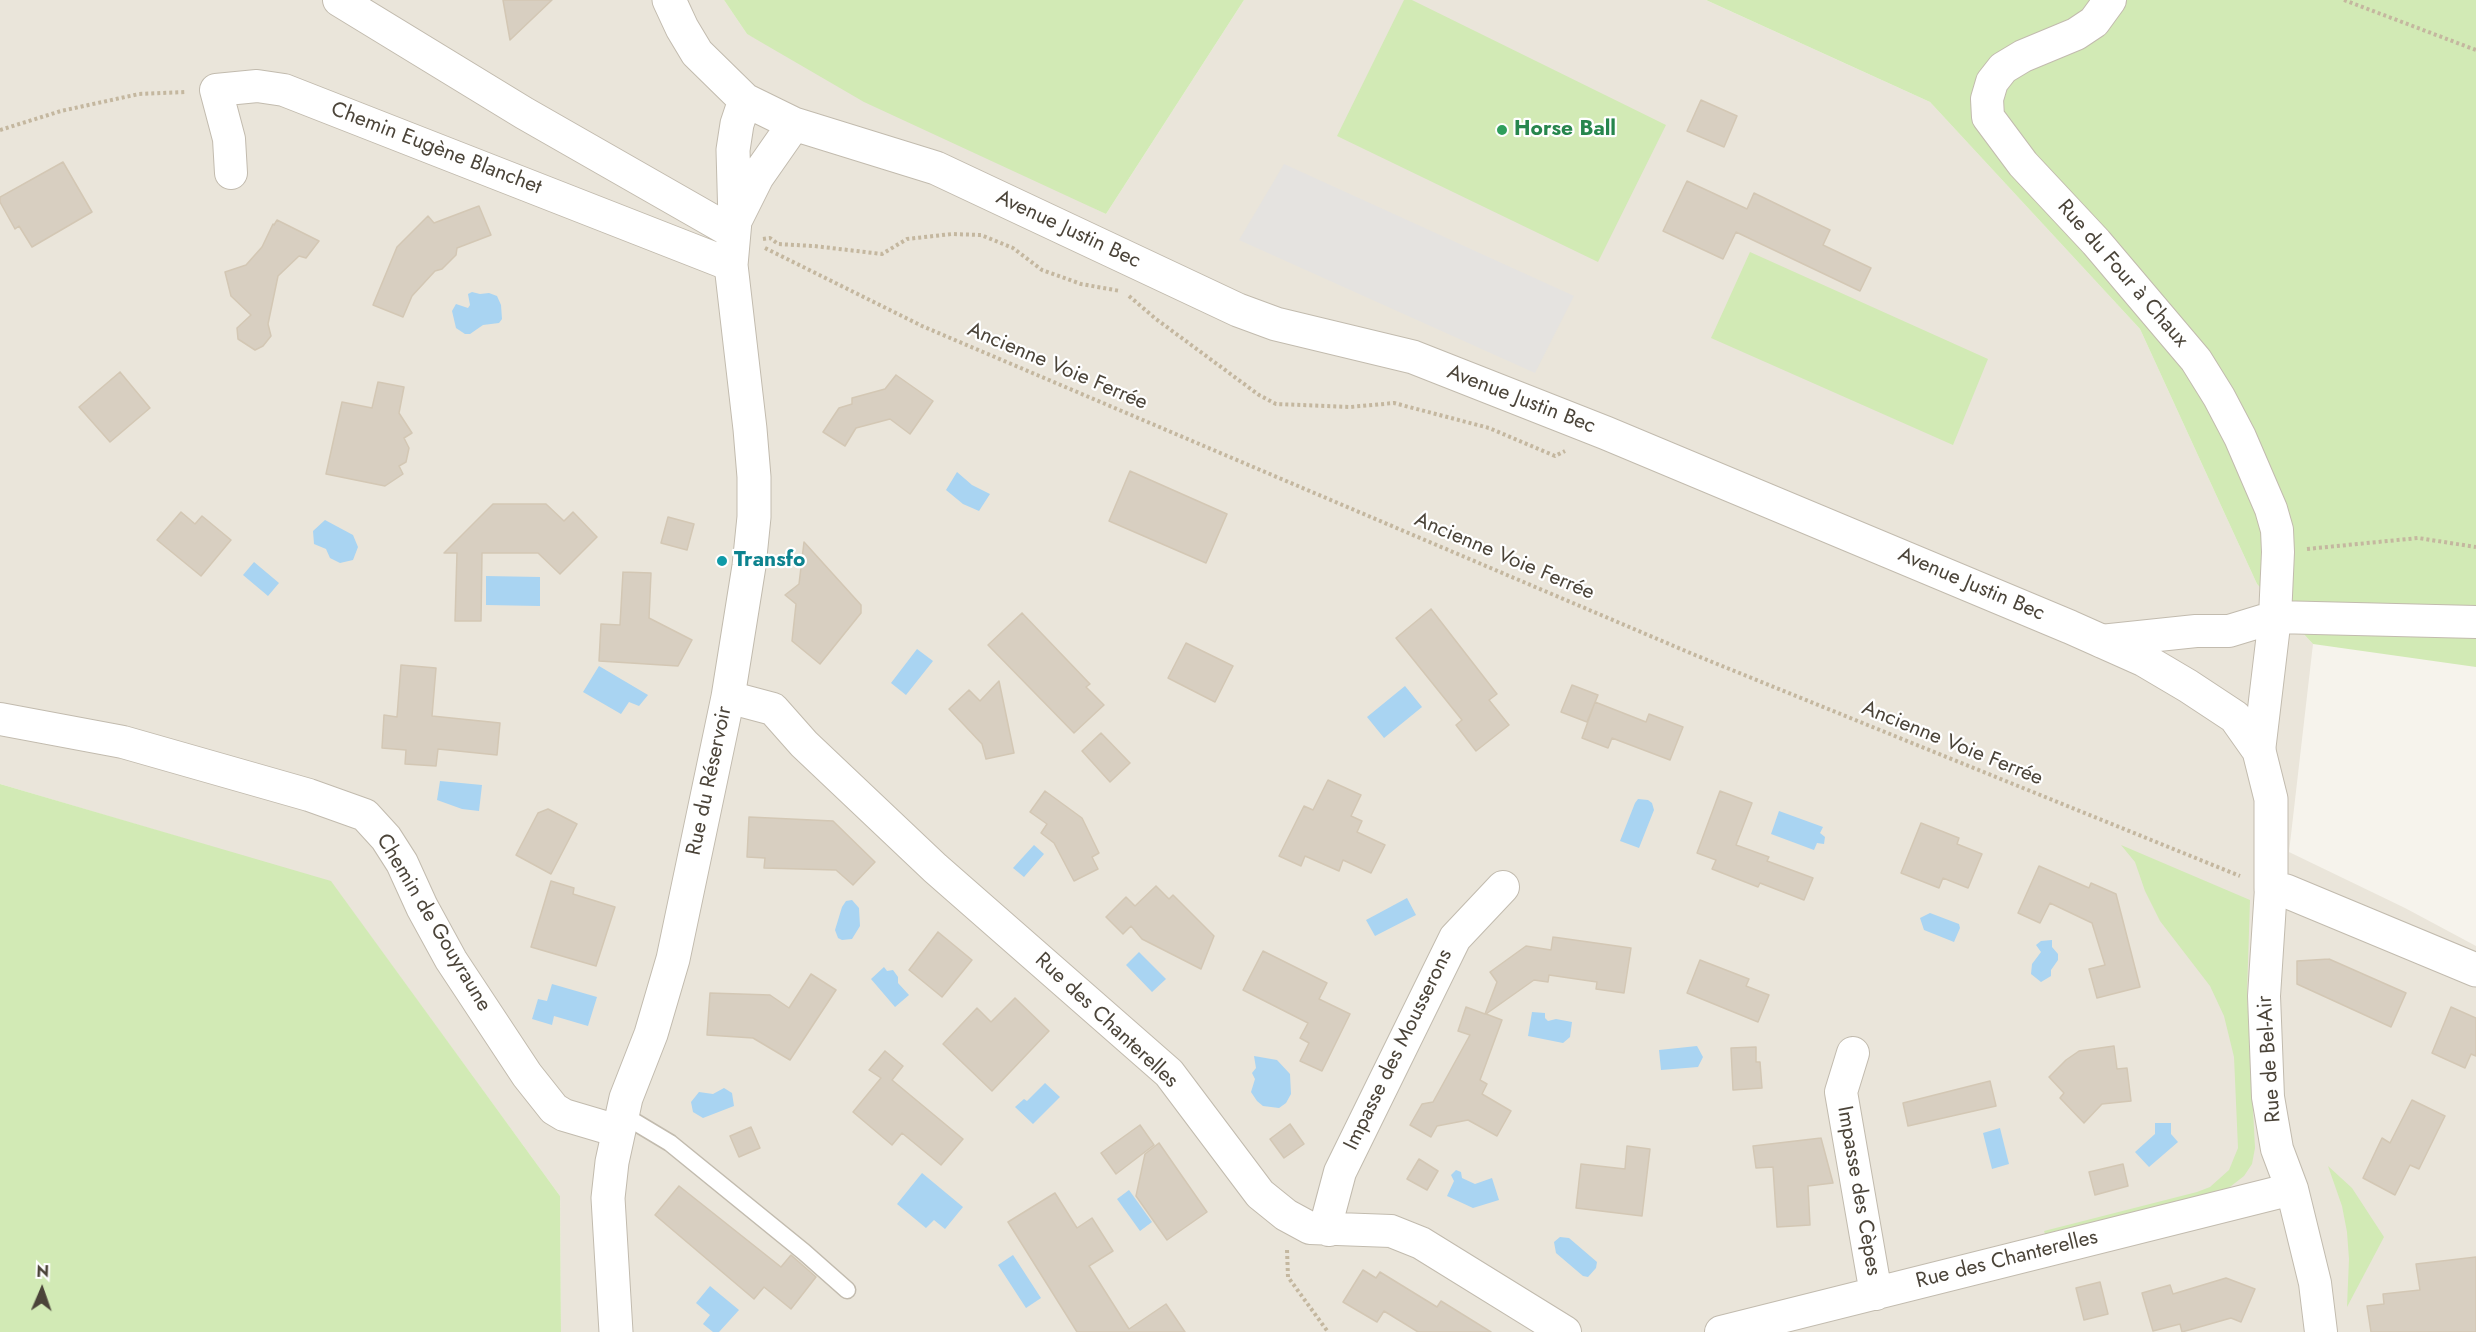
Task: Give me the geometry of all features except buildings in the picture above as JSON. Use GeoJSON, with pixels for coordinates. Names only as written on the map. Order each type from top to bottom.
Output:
{"type":"FeatureCollection","features":[{"type":"Feature","properties":{"kind":"street"},"geometry":{"type":"LineString","coordinates":[[339,0],[738,240],[757,177],[794,124]]}},
{"type":"Feature","properties":{"kind":"street","name":"Avenue Justin Bec"},"geometry":{"type":"LineString","coordinates":[[669,0],[682,28],[698,53],[745,100],[794,124],[936,168],[1238,310],[1276,324],[1413,357],[1606,433],[2101,641],[2152,665],[2235,717],[2259,751],[2271,799],[2271,888]]}},
{"type":"Feature","properties":{"kind":"street","name":"Rue du Four à Chaux"},"geometry":{"type":"LineString","coordinates":[[2110,0],[2094,22],[2076,34],[2023,56],[2002,68],[1992,82],[1987,99],[1988,117],[2023,164],[2096,242],[2196,360],[2235,427],[2271,509],[2277,530],[2278,552],[2275,617],[2259,751]]}},
{"type":"Feature","properties":{"kind":"street","name":"Chemin Eugène Blanchet"},"geometry":{"type":"LineString","coordinates":[[216,90],[257,86],[284,90],[738,240]]}},
{"type":"Feature","properties":{"kind":"street"},"geometry":{"type":"LineString","coordinates":[[216,90],[229,139],[231,173]]}},
{"type":"Feature","properties":{"kind":"street","name":"Rue du Réservoir"},"geometry":{"type":"LineString","coordinates":[[616,1332],[608,1198],[619,1124],[626,1098],[651,1034],[673,959],[728,697],[754,517],[754,477],[733,150],[737,124],[745,100]]}},
{"type":"Feature","properties":{"kind":"street"},"geometry":{"type":"LineString","coordinates":[[2101,641],[2196,631],[2229,631],[2275,617],[2476,622]]}},
{"type":"Feature","properties":{"kind":"street","name":"Rue des Chanterelles"},"geometry":{"type":"LineString","coordinates":[[728,697],[773,709],[804,744],[935,868],[1169,1073],[1260,1194],[1286,1215],[1310,1228],[1329,1230],[1368,1228],[1391,1231],[1421,1243],[1565,1332]]}},
{"type":"Feature","properties":{"kind":"street","name":"Chemin de Gouyraune"},"geometry":{"type":"LineString","coordinates":[[0,719],[123,742],[309,795],[365,815],[386,838],[402,863],[422,907],[452,960],[527,1075],[554,1109],[564,1115],[619,1124]]}},
{"type":"Feature","properties":{"kind":"street","name":"Impasse des Mousserons"},"geometry":{"type":"LineString","coordinates":[[1329,1230],[1328,1217],[1340,1172],[1455,938],[1503,887]]}},
{"type":"Feature","properties":{"kind":"street"},"geometry":{"type":"LineString","coordinates":[[2271,888],[2286,891],[2476,970]]}},
{"type":"Feature","properties":{"kind":"street","name":"Rue de Bel-Air"},"geometry":{"type":"LineString","coordinates":[[2271,888],[2264,996],[2268,1097],[2277,1149],[2292,1190],[2315,1283],[2321,1332]]}},
{"type":"Feature","properties":{"kind":"street","name":"Impasse des Cèpes"},"geometry":{"type":"LineString","coordinates":[[1854,1053],[1841,1092],[1876,1294]]}},
{"type":"Feature","properties":{"kind":"street","name":"Rue des Chanterelles"},"geometry":{"type":"LineString","coordinates":[[1721,1332],[2292,1190]]}},
{"type":"Feature","properties":{"kind":"lane"},"geometry":{"type":"LineString","coordinates":[[619,1124],[635,1122],[670,1143],[847,1290]]}},
{"type":"Feature","properties":{"kind":"path"},"geometry":{"type":"LineString","coordinates":[[2344,0],[2476,50]]}},
{"type":"Feature","properties":{"kind":"path"},"geometry":{"type":"LineString","coordinates":[[0,130],[61,111],[139,94],[216,90]]}},
{"type":"Feature","properties":{"kind":"path"},"geometry":{"type":"LineString","coordinates":[[738,240],[770,238],[778,244],[882,254],[907,238],[952,234],[981,235],[1013,248],[1042,270],[1081,284],[1125,292],[1156,319],[1259,395],[1276,404],[1350,407],[1394,403],[1489,428],[1555,456],[1606,433]]}},
{"type":"Feature","properties":{"kind":"path","name":"Ancienne Voie Ferrée"},"geometry":{"type":"LineString","coordinates":[[738,240],[922,326],[1695,656],[2271,888]]}},
{"type":"Feature","properties":{"kind":"path"},"geometry":{"type":"LineString","coordinates":[[2278,552],[2418,538],[2476,547]]}},
{"type":"Feature","properties":{"kind":"path"},"geometry":{"type":"LineString","coordinates":[[1286,1215],[1288,1277],[1328,1332]]}},
{"type":"Feature","properties":{"kind":"shaded area"},"geometry":{"type":"Polygon","coordinates":[[[0,0],[724,0],[747,34],[1106,214],[1244,0],[1706,0],[1930,102],[2140,329],[2257,584],[2313,644],[2289,852],[2405,908],[2476,946],[2476,1332],[561,1332],[560,1196],[331,882],[0,784],[0,0]]]}},
{"type":"Feature","properties":{"kind":"shaded area"},"geometry":{"type":"Polygon","coordinates":[[[1284,164],[1574,296],[1535,373],[1239,240],[1284,164]]]}},
{"type":"Feature","properties":{"kind":"green space"},"geometry":{"type":"Polygon","coordinates":[[[724,0],[1244,0],[1106,214],[864,102],[747,34],[724,0]]]}},
{"type":"Feature","properties":{"kind":"green space","name":"Horse Ball"},"geometry":{"type":"Polygon","coordinates":[[[1404,0],[1412,0],[1666,125],[1598,262],[1337,136],[1404,0]]]}},
{"type":"Feature","properties":{"kind":"green space"},"geometry":{"type":"Polygon","coordinates":[[[1706,0],[2476,0],[2476,667],[2313,644],[2257,584],[2140,329],[1930,102],[1706,0]]]}},
{"type":"Feature","properties":{"kind":"green space"},"geometry":{"type":"Polygon","coordinates":[[[1750,252],[1988,359],[1953,445],[1711,338],[1750,252]]]}},
{"type":"Feature","properties":{"kind":"green space"},"geometry":{"type":"Polygon","coordinates":[[[0,784],[331,881],[560,1196],[561,1332],[0,1332],[0,784]]]}},
{"type":"Feature","properties":{"kind":"green space"},"geometry":{"type":"Polygon","coordinates":[[[2121,845],[2250,900],[2247,993],[2255,1148],[2252,1164],[2244,1176],[2226,1190],[2046,1237],[2044,1231],[2210,1187],[2229,1170],[2238,1148],[2234,1057],[2224,1016],[2210,986],[2160,921],[2145,891],[2135,862],[2121,845]]]}},
{"type":"Feature","properties":{"kind":"green space"},"geometry":{"type":"Polygon","coordinates":[[[2328,1166],[2352,1188],[2384,1237],[2347,1307],[2349,1259],[2347,1232],[2342,1206],[2328,1166]]]}},
{"type":"Feature","properties":{"kind":"water"},"geometry":{"type":"Polygon","coordinates":[[[472,292],[497,296],[501,305],[502,319],[499,323],[483,325],[470,334],[465,334],[456,328],[452,311],[456,304],[468,308],[470,305],[468,294],[472,292]]]}},
{"type":"Feature","properties":{"kind":"water"},"geometry":{"type":"Polygon","coordinates":[[[957,472],[972,485],[990,494],[979,511],[963,504],[946,490],[957,472]]]}},
{"type":"Feature","properties":{"kind":"water"},"geometry":{"type":"Polygon","coordinates":[[[325,520],[353,535],[358,547],[353,560],[340,563],[330,558],[326,549],[314,544],[313,531],[325,520]]]}},
{"type":"Feature","properties":{"kind":"water"},"geometry":{"type":"Polygon","coordinates":[[[254,562],[279,583],[268,596],[243,575],[254,562]]]}},
{"type":"Feature","properties":{"kind":"water"},"geometry":{"type":"Polygon","coordinates":[[[486,576],[540,577],[540,606],[486,605],[486,576]]]}},
{"type":"Feature","properties":{"kind":"water"},"geometry":{"type":"Polygon","coordinates":[[[917,649],[933,661],[906,695],[891,683],[917,649]]]}},
{"type":"Feature","properties":{"kind":"water"},"geometry":{"type":"Polygon","coordinates":[[[599,666],[648,695],[639,706],[629,702],[621,714],[583,692],[599,666]]]}},
{"type":"Feature","properties":{"kind":"water"},"geometry":{"type":"Polygon","coordinates":[[[1405,686],[1422,707],[1384,738],[1367,717],[1405,686]]]}},
{"type":"Feature","properties":{"kind":"water"},"geometry":{"type":"Polygon","coordinates":[[[440,781],[482,785],[479,811],[462,809],[437,800],[440,781]]]}},
{"type":"Feature","properties":{"kind":"water"},"geometry":{"type":"Polygon","coordinates":[[[1638,799],[1648,800],[1652,803],[1654,810],[1639,848],[1620,841],[1638,799]]]}},
{"type":"Feature","properties":{"kind":"water"},"geometry":{"type":"Polygon","coordinates":[[[1779,811],[1823,827],[1820,833],[1825,837],[1824,844],[1817,843],[1814,850],[1771,834],[1779,811]]]}},
{"type":"Feature","properties":{"kind":"water"},"geometry":{"type":"Polygon","coordinates":[[[1034,845],[1044,854],[1024,877],[1013,868],[1034,845]]]}},
{"type":"Feature","properties":{"kind":"water"},"geometry":{"type":"Polygon","coordinates":[[[1407,898],[1416,915],[1375,936],[1366,920],[1407,898]]]}},
{"type":"Feature","properties":{"kind":"water"},"geometry":{"type":"Polygon","coordinates":[[[852,900],[859,908],[860,926],[852,939],[842,940],[838,938],[835,930],[842,907],[846,901],[852,900]]]}},
{"type":"Feature","properties":{"kind":"water"},"geometry":{"type":"Polygon","coordinates":[[[1930,913],[1959,924],[1960,928],[1954,942],[1924,930],[1920,918],[1930,913]]]}},
{"type":"Feature","properties":{"kind":"water"},"geometry":{"type":"Polygon","coordinates":[[[2052,940],[2052,947],[2058,954],[2058,960],[2051,970],[2051,976],[2041,982],[2031,974],[2032,964],[2041,952],[2036,945],[2041,941],[2052,940]]]}},
{"type":"Feature","properties":{"kind":"water"},"geometry":{"type":"Polygon","coordinates":[[[1139,952],[1166,979],[1152,992],[1126,965],[1139,952]]]}},
{"type":"Feature","properties":{"kind":"water"},"geometry":{"type":"Polygon","coordinates":[[[884,967],[887,971],[893,970],[898,977],[898,983],[909,995],[895,1007],[871,979],[884,967]]]}},
{"type":"Feature","properties":{"kind":"water"},"geometry":{"type":"Polygon","coordinates":[[[552,984],[597,997],[588,1026],[554,1016],[552,1025],[532,1019],[538,999],[547,1001],[552,984]]]}},
{"type":"Feature","properties":{"kind":"water"},"geometry":{"type":"Polygon","coordinates":[[[1532,1012],[1545,1013],[1548,1021],[1556,1019],[1572,1022],[1570,1037],[1563,1043],[1528,1036],[1532,1012]]]}},
{"type":"Feature","properties":{"kind":"water"},"geometry":{"type":"Polygon","coordinates":[[[1697,1046],[1703,1057],[1698,1067],[1661,1070],[1659,1050],[1697,1046]]]}},
{"type":"Feature","properties":{"kind":"water"},"geometry":{"type":"Polygon","coordinates":[[[1254,1056],[1277,1060],[1290,1074],[1291,1094],[1286,1103],[1279,1108],[1263,1106],[1251,1092],[1255,1079],[1252,1073],[1256,1068],[1254,1056]]]}},
{"type":"Feature","properties":{"kind":"water"},"geometry":{"type":"Polygon","coordinates":[[[1045,1083],[1060,1097],[1033,1124],[1015,1107],[1024,1099],[1027,1101],[1045,1083]]]}},
{"type":"Feature","properties":{"kind":"water"},"geometry":{"type":"Polygon","coordinates":[[[724,1088],[732,1093],[734,1106],[703,1118],[693,1112],[691,1102],[699,1092],[713,1094],[724,1088]]]}},
{"type":"Feature","properties":{"kind":"water"},"geometry":{"type":"Polygon","coordinates":[[[2155,1123],[2171,1123],[2171,1134],[2178,1142],[2149,1167],[2135,1152],[2155,1134],[2155,1123]]]}},
{"type":"Feature","properties":{"kind":"water"},"geometry":{"type":"Polygon","coordinates":[[[2000,1128],[2009,1164],[1992,1169],[1983,1133],[2000,1128]]]}},
{"type":"Feature","properties":{"kind":"water"},"geometry":{"type":"Polygon","coordinates":[[[1456,1170],[1461,1172],[1462,1178],[1475,1184],[1492,1178],[1499,1200],[1473,1208],[1447,1196],[1454,1181],[1451,1175],[1456,1170]]]}},
{"type":"Feature","properties":{"kind":"water"},"geometry":{"type":"Polygon","coordinates":[[[922,1173],[963,1207],[945,1229],[934,1220],[926,1228],[897,1204],[922,1173]]]}},
{"type":"Feature","properties":{"kind":"water"},"geometry":{"type":"Polygon","coordinates":[[[1129,1190],[1152,1222],[1140,1231],[1117,1199],[1129,1190]]]}},
{"type":"Feature","properties":{"kind":"water"},"geometry":{"type":"Polygon","coordinates":[[[1560,1237],[1569,1238],[1597,1262],[1596,1268],[1588,1277],[1583,1276],[1556,1253],[1554,1242],[1560,1237]]]}},
{"type":"Feature","properties":{"kind":"water"},"geometry":{"type":"Polygon","coordinates":[[[1013,1255],[1041,1298],[1026,1308],[998,1265],[1013,1255]]]}},
{"type":"Feature","properties":{"kind":"water"},"geometry":{"type":"Polygon","coordinates":[[[710,1286],[739,1310],[719,1332],[713,1332],[703,1324],[710,1315],[696,1303],[710,1286]]]}},
{"type":"Feature","properties":{"kind":"place","name":"Horse Ball"},"geometry":{"type":"Point","coordinates":[1502,130]}},
{"type":"Feature","properties":{"kind":"place","name":"Transfo"},"geometry":{"type":"Point","coordinates":[722,561]}}]}
